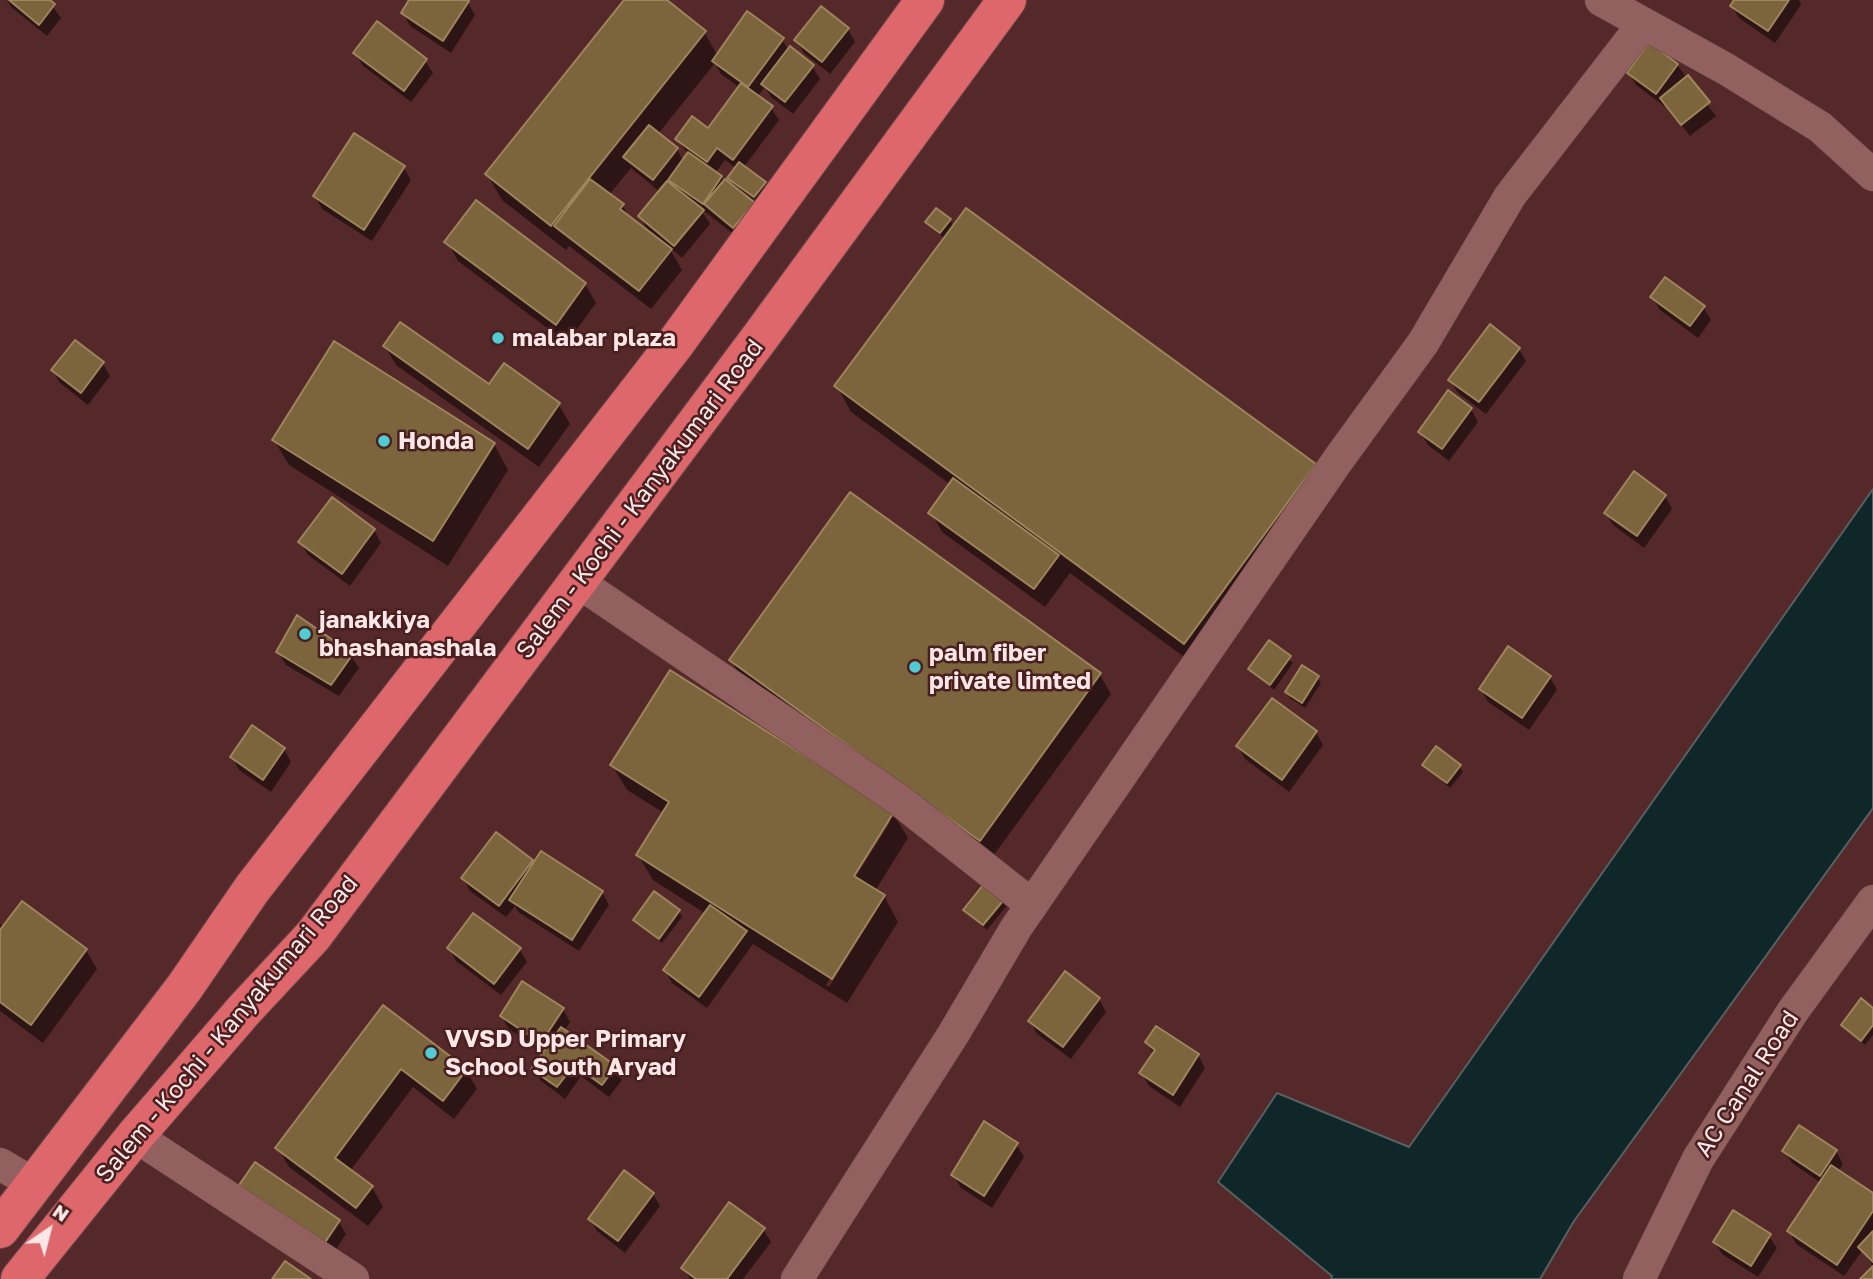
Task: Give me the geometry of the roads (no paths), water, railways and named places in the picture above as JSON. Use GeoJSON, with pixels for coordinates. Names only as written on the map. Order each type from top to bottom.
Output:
{"type":"FeatureCollection","features":[{"type":"Feature","properties":{"kind":"highway"},"geometry":{"type":"LineString","coordinates":[[0,1228],[184,988],[252,889],[675,344],[925,0]]}},
{"type":"Feature","properties":{"kind":"highway","name":"Salem - Kochi - Kanyakumari Road"},"geometry":{"type":"LineString","coordinates":[[20,1279],[135,1136],[244,1010],[313,936],[1007,0]]}},
{"type":"Feature","properties":{"kind":"street"},"geometry":{"type":"LineString","coordinates":[[1601,0],[1726,69],[1819,127],[1873,175]]}},
{"type":"Feature","properties":{"kind":"street"},"geometry":{"type":"LineString","coordinates":[[797,1279],[1032,905],[1338,460],[1423,343],[1510,196],[1643,24]]}},
{"type":"Feature","properties":{"kind":"street"},"geometry":{"type":"LineString","coordinates":[[578,582],[899,800],[1032,905]]}},
{"type":"Feature","properties":{"kind":"street","name":"AC Canal Road"},"geometry":{"type":"LineString","coordinates":[[1639,1279],[1698,1159],[1793,1011],[1873,901]]}},
{"type":"Feature","properties":{"kind":"street"},"geometry":{"type":"LineString","coordinates":[[135,1136],[353,1279]]}},
{"type":"Feature","properties":{"kind":"street"},"geometry":{"type":"LineString","coordinates":[[0,1164],[34,1184]]}},
{"type":"Feature","properties":{"kind":"water"},"geometry":{"type":"Polygon","coordinates":[[[1873,489],[1873,808],[1574,1221],[1540,1279],[1331,1279],[1332,1276],[1218,1182],[1277,1093],[1409,1147],[1873,489]]]}},
{"type":"Feature","properties":{"kind":"place","name":"malabar plaza"},"geometry":{"type":"Point","coordinates":[498,338]}},
{"type":"Feature","properties":{"kind":"place","name":"Honda"},"geometry":{"type":"Point","coordinates":[384,441]}},
{"type":"Feature","properties":{"kind":"place","name":"janakkiya bhashanashala"},"geometry":{"type":"Point","coordinates":[305,634]}},
{"type":"Feature","properties":{"kind":"place","name":"palm fiber private limted"},"geometry":{"type":"Point","coordinates":[915,667]}},
{"type":"Feature","properties":{"kind":"place","name":"VVSD Upper Primary School South Aryad"},"geometry":{"type":"Point","coordinates":[431,1053]}}]}
